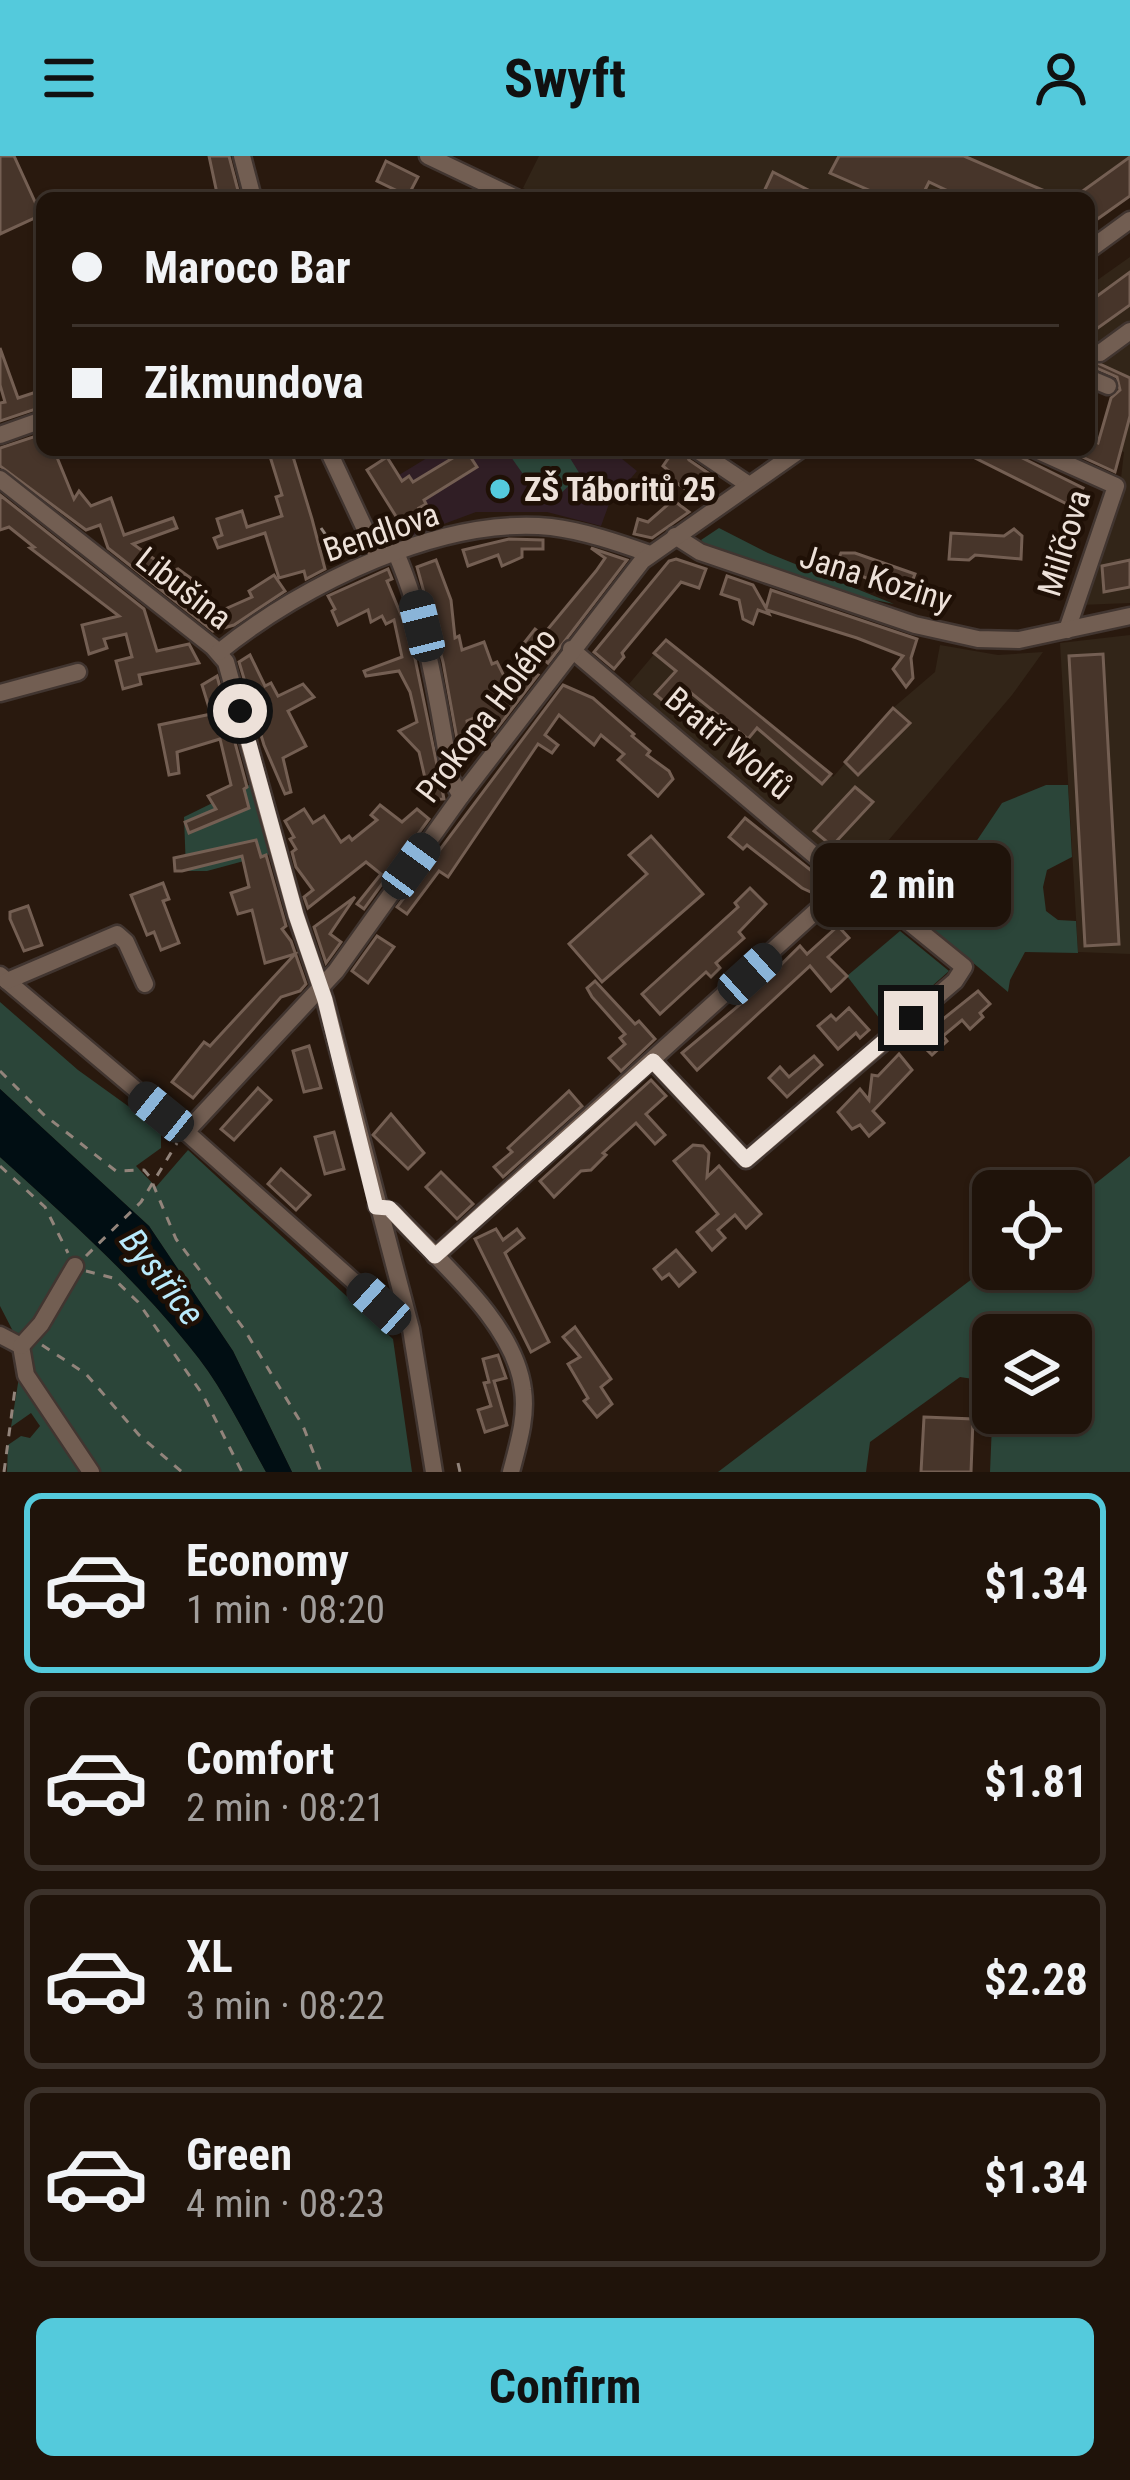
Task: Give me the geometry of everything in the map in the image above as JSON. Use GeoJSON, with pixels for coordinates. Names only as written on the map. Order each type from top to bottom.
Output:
{"type":"FeatureCollection","features":[{"type":"Feature","properties":{"kind":"street"},"geometry":{"type":"LineString","coordinates":[[242,156],[251,192]]}},
{"type":"Feature","properties":{"kind":"street"},"geometry":{"type":"LineString","coordinates":[[428,156],[503,192]]}},
{"type":"Feature","properties":{"kind":"street"},"geometry":{"type":"LineString","coordinates":[[1095,246],[1130,220]]}},
{"type":"Feature","properties":{"kind":"street"},"geometry":{"type":"LineString","coordinates":[[1100,353],[1130,332]]}},
{"type":"Feature","properties":{"kind":"street"},"geometry":{"type":"LineString","coordinates":[[1095,380],[1108,386]]}},
{"type":"Feature","properties":{"kind":"street"},"geometry":{"type":"LineString","coordinates":[[0,434],[36,422]]}},
{"type":"Feature","properties":{"kind":"street"},"geometry":{"type":"LineString","coordinates":[[331,456],[414,594],[451,779],[461,796]]}},
{"type":"Feature","properties":{"kind":"street"},"geometry":{"type":"LineString","coordinates":[[707,456],[749,485]]}},
{"type":"Feature","properties":{"kind":"street","name":"Prokopa Holého"},"geometry":{"type":"LineString","coordinates":[[186,1132],[336,971],[571,649],[650,554],[791,456]]}},
{"type":"Feature","properties":{"kind":"street","name":"Milíčova"},"geometry":{"type":"LineString","coordinates":[[1049,456],[1116,486],[1067,631]]}},
{"type":"Feature","properties":{"kind":"street","name":"Libušina"},"geometry":{"type":"LineString","coordinates":[[0,478],[219,652],[233,684],[291,897],[321,987],[411,1330],[434,1472]]}},
{"type":"Feature","properties":{"kind":"street","name":"Bendlova"},"geometry":{"type":"LineString","coordinates":[[219,652],[315,588],[387,555],[484,530],[554,527],[650,554]]}},
{"type":"Feature","properties":{"kind":"street","name":"Jana Koziny"},"geometry":{"type":"LineString","coordinates":[[675,536],[700,552],[932,630],[995,640],[1067,631],[1130,616]]}},
{"type":"Feature","properties":{"kind":"street","name":"Bratří Wolfů"},"geometry":{"type":"LineString","coordinates":[[571,649],[848,883]]}},
{"type":"Feature","properties":{"kind":"street"},"geometry":{"type":"LineString","coordinates":[[0,693],[78,671]]}},
{"type":"Feature","properties":{"kind":"street"},"geometry":{"type":"LineString","coordinates":[[435,1256],[848,883],[900,915],[964,967],[955,981],[746,1160],[653,1061]]}},
{"type":"Feature","properties":{"kind":"street"},"geometry":{"type":"LineString","coordinates":[[145,984],[126,942],[117,934],[3,978],[379,1304]]}},
{"type":"Feature","properties":{"kind":"street"},"geometry":{"type":"LineString","coordinates":[[376,1207],[389,1208],[479,1302],[519,1370],[524,1412],[511,1472]]}},
{"type":"Feature","properties":{"kind":"street"},"geometry":{"type":"LineString","coordinates":[[75,1266],[26,1342],[26,1375],[92,1472]]}},
{"type":"Feature","properties":{"kind":"street"},"geometry":{"type":"LineString","coordinates":[[0,1335],[26,1342]]}},
{"type":"Feature","properties":{"kind":"path"},"geometry":{"type":"LineString","coordinates":[[321,529],[330,541],[328,553]]}},
{"type":"Feature","properties":{"kind":"path"},"geometry":{"type":"LineString","coordinates":[[0,1071],[44,1114],[116,1171],[144,1170],[176,1239],[244,1330],[303,1426],[321,1472]]}},
{"type":"Feature","properties":{"kind":"path"},"geometry":{"type":"LineString","coordinates":[[92,1251],[141,1202],[172,1151]]}},
{"type":"Feature","properties":{"kind":"path"},"geometry":{"type":"LineString","coordinates":[[0,1166],[45,1208],[75,1266],[112,1278],[138,1302],[203,1395],[242,1472]]}},
{"type":"Feature","properties":{"kind":"path"},"geometry":{"type":"LineString","coordinates":[[26,1342],[86,1374],[139,1435],[182,1472]]}},
{"type":"Feature","properties":{"kind":"path"},"geometry":{"type":"LineString","coordinates":[[4,1472],[16,1378]]}},
{"type":"Feature","properties":{"kind":"path"},"geometry":{"type":"LineString","coordinates":[[458,1463],[460,1472]]}},
{"type":"Feature","properties":{"kind":"shaded area"},"geometry":{"type":"Polygon","coordinates":[[[539,156],[1130,156],[1130,196],[1095,221],[1095,192],[531,192],[523,188],[539,156]]]}},
{"type":"Feature","properties":{"kind":"shaded area"},"geometry":{"type":"Polygon","coordinates":[[[1130,257],[1130,378],[1095,360],[1095,282],[1130,257]]]}},
{"type":"Feature","properties":{"kind":"shaded area"},"geometry":{"type":"Polygon","coordinates":[[[1107,410],[1130,416],[1130,603],[1080,605],[1120,487],[1124,452],[1097,444],[1107,410]]]}},
{"type":"Feature","properties":{"kind":"shaded area","name":"ZŠ Táboritů 25"},"geometry":{"type":"Polygon","coordinates":[[[430,456],[618,456],[637,471],[609,504],[601,526],[547,512],[476,512],[409,537],[367,470],[387,457],[399,475],[430,456]]]}},
{"type":"Feature","properties":{"kind":"shaded area"},"geometry":{"type":"Polygon","coordinates":[[[1130,635],[1130,954],[1078,952],[1060,643],[1130,635]]]}},
{"type":"Feature","properties":{"kind":"shaded area"},"geometry":{"type":"Polygon","coordinates":[[[666,640],[833,777],[893,708],[935,672],[940,645],[998,655],[1043,652],[859,875],[801,833],[629,684],[666,640]]]}},
{"type":"Feature","properties":{"kind":"green space"},"geometry":{"type":"Polygon","coordinates":[[[510,456],[569,456],[594,497],[590,501],[575,480],[558,496],[537,494],[510,456]]]}},
{"type":"Feature","properties":{"kind":"green space"},"geometry":{"type":"Polygon","coordinates":[[[719,528],[894,604],[837,592],[705,545],[701,540],[719,528]]]}},
{"type":"Feature","properties":{"kind":"green space"},"geometry":{"type":"Polygon","coordinates":[[[251,784],[270,854],[207,871],[186,871],[184,817],[251,784]]]}},
{"type":"Feature","properties":{"kind":"green space"},"geometry":{"type":"Polygon","coordinates":[[[1046,785],[1068,785],[1072,857],[1047,870],[1046,911],[1058,920],[1076,921],[1078,953],[1025,952],[1008,992],[923,921],[1002,803],[1046,785]]]}},
{"type":"Feature","properties":{"kind":"green space"},"geometry":{"type":"Polygon","coordinates":[[[900,931],[949,971],[886,1027],[847,976],[900,931]]]}},
{"type":"Feature","properties":{"kind":"green space"},"geometry":{"type":"Polygon","coordinates":[[[0,1002],[78,1070],[153,1124],[161,1134],[161,1148],[136,1166],[156,1187],[188,1150],[393,1339],[412,1472],[292,1472],[233,1351],[149,1226],[0,1089],[0,1002]]]}},
{"type":"Feature","properties":{"kind":"green space"},"geometry":{"type":"Polygon","coordinates":[[[1130,1156],[1130,1472],[990,1472],[992,1434],[1092,1434],[1092,1314],[972,1314],[972,1379],[960,1377],[870,1442],[866,1472],[718,1472],[972,1279],[972,1290],[1092,1290],[1092,1186],[1130,1156]]]}},
{"type":"Feature","properties":{"kind":"green space"},"geometry":{"type":"Polygon","coordinates":[[[0,1157],[167,1320],[211,1376],[266,1472],[100,1472],[34,1372],[0,1306],[0,1157]]]}},
{"type":"Feature","properties":{"kind":"green space"},"geometry":{"type":"Polygon","coordinates":[[[19,1377],[84,1472],[7,1472],[8,1445],[21,1436],[30,1438],[40,1426],[31,1413],[11,1427],[19,1377]]]}},
{"type":"Feature","properties":{"kind":"water","name":"Bystřice"},"geometry":{"type":"Polygon","coordinates":[[[0,1089],[149,1226],[233,1351],[292,1472],[266,1472],[211,1376],[167,1320],[0,1157],[0,1089]]]}},
{"type":"Feature","properties":{"kind":"building"},"geometry":{"type":"Polygon","coordinates":[[[0,156],[14,156],[36,204],[36,217],[0,234],[0,156]]]}},
{"type":"Feature","properties":{"kind":"building"},"geometry":{"type":"Polygon","coordinates":[[[209,156],[229,156],[238,192],[217,192],[209,156]]]}},
{"type":"Feature","properties":{"kind":"building"},"geometry":{"type":"Polygon","coordinates":[[[839,156],[964,156],[1047,192],[950,192],[929,182],[924,192],[873,192],[830,173],[839,156]]]}},
{"type":"Feature","properties":{"kind":"building"},"geometry":{"type":"Polygon","coordinates":[[[1130,157],[1130,196],[1095,221],[1095,192],[1081,192],[1130,157]]]}},
{"type":"Feature","properties":{"kind":"building"},"geometry":{"type":"Polygon","coordinates":[[[386,161],[418,177],[410,192],[377,181],[386,161]]]}},
{"type":"Feature","properties":{"kind":"building"},"geometry":{"type":"Polygon","coordinates":[[[773,172],[812,192],[764,192],[773,172]]]}},
{"type":"Feature","properties":{"kind":"building"},"geometry":{"type":"Polygon","coordinates":[[[1130,272],[1130,305],[1095,330],[1095,298],[1130,272]]]}},
{"type":"Feature","properties":{"kind":"building"},"geometry":{"type":"Polygon","coordinates":[[[0,348],[18,398],[36,392],[36,409],[0,421],[0,403],[5,402],[0,348]]]}},
{"type":"Feature","properties":{"kind":"building"},"geometry":{"type":"Polygon","coordinates":[[[1095,362],[1130,378],[1130,416],[1115,472],[1080,456],[1095,456],[1095,442],[1111,398],[1120,390],[1117,377],[1095,368],[1095,362]]]}},
{"type":"Feature","properties":{"kind":"building"},"geometry":{"type":"Polygon","coordinates":[[[36,436],[36,456],[56,456],[74,499],[79,491],[91,506],[111,498],[124,535],[173,518],[177,528],[133,544],[171,571],[178,569],[192,579],[188,584],[216,613],[252,597],[249,591],[274,575],[285,591],[234,625],[213,631],[108,548],[100,525],[86,530],[0,466],[0,448],[36,436]]]}},
{"type":"Feature","properties":{"kind":"building"},"geometry":{"type":"Polygon","coordinates":[[[270,456],[293,456],[312,519],[325,569],[306,579],[304,571],[279,578],[265,533],[218,548],[214,538],[222,535],[217,519],[242,511],[247,527],[282,516],[276,497],[282,495],[270,456]]]}},
{"type":"Feature","properties":{"kind":"building"},"geometry":{"type":"Polygon","coordinates":[[[456,456],[470,456],[477,467],[424,500],[426,504],[419,508],[423,513],[402,526],[367,470],[387,457],[402,481],[409,476],[413,482],[456,456]]]}},
{"type":"Feature","properties":{"kind":"building"},"geometry":{"type":"Polygon","coordinates":[[[670,456],[687,456],[711,475],[699,492],[691,486],[688,491],[667,476],[670,472],[663,466],[670,456]]]}},
{"type":"Feature","properties":{"kind":"building"},"geometry":{"type":"Polygon","coordinates":[[[971,456],[1018,456],[1083,488],[1073,507],[971,456]]]}},
{"type":"Feature","properties":{"kind":"building"},"geometry":{"type":"Polygon","coordinates":[[[0,495],[144,609],[157,651],[189,644],[199,663],[139,675],[141,684],[123,689],[116,661],[132,657],[126,634],[104,639],[107,648],[89,654],[82,625],[119,616],[9,527],[0,530],[0,495]]]}},
{"type":"Feature","properties":{"kind":"building"},"geometry":{"type":"Polygon","coordinates":[[[673,500],[689,512],[652,538],[634,534],[638,519],[648,522],[673,500]]]}},
{"type":"Feature","properties":{"kind":"building"},"geometry":{"type":"Polygon","coordinates":[[[1014,529],[1022,536],[1021,559],[975,555],[969,560],[949,559],[951,533],[1004,536],[1014,529]]]}},
{"type":"Feature","properties":{"kind":"building"},"geometry":{"type":"Polygon","coordinates":[[[509,539],[543,540],[543,549],[522,549],[522,557],[502,566],[498,555],[468,566],[463,550],[509,539]]]}},
{"type":"Feature","properties":{"kind":"building"},"geometry":{"type":"Polygon","coordinates":[[[591,548],[627,560],[548,663],[524,643],[535,629],[543,635],[596,571],[605,558],[591,548]]]}},
{"type":"Feature","properties":{"kind":"building"},"geometry":{"type":"Polygon","coordinates":[[[841,553],[855,553],[915,574],[907,595],[842,568],[837,563],[841,553]]]}},
{"type":"Feature","properties":{"kind":"building"},"geometry":{"type":"Polygon","coordinates":[[[436,560],[462,650],[484,642],[492,664],[497,662],[509,686],[523,669],[538,675],[495,731],[481,715],[467,721],[469,736],[457,739],[443,662],[417,567],[436,560]]]}},
{"type":"Feature","properties":{"kind":"building"},"geometry":{"type":"Polygon","coordinates":[[[1130,560],[1130,587],[1104,592],[1102,566],[1130,560]]]}},
{"type":"Feature","properties":{"kind":"building"},"geometry":{"type":"Polygon","coordinates":[[[669,561],[706,569],[699,588],[681,582],[614,669],[594,652],[669,561]]]}},
{"type":"Feature","properties":{"kind":"building"},"geometry":{"type":"Polygon","coordinates":[[[388,569],[392,579],[387,581],[411,639],[444,799],[430,800],[419,752],[399,731],[417,722],[399,671],[366,676],[364,671],[402,657],[394,620],[386,624],[382,616],[371,622],[368,610],[338,625],[328,596],[388,569]]]}},
{"type":"Feature","properties":{"kind":"building"},"geometry":{"type":"Polygon","coordinates":[[[727,576],[753,585],[766,608],[771,590],[917,639],[911,658],[913,678],[906,687],[893,669],[903,656],[857,638],[767,610],[769,614],[758,610],[753,624],[743,619],[739,600],[721,594],[727,576]]]}},
{"type":"Feature","properties":{"kind":"building"},"geometry":{"type":"Polygon","coordinates":[[[666,640],[831,774],[822,784],[757,728],[748,739],[690,692],[674,710],[655,694],[676,671],[654,653],[666,640]]]}},
{"type":"Feature","properties":{"kind":"building"},"geometry":{"type":"Polygon","coordinates":[[[1103,654],[1119,944],[1085,946],[1069,656],[1103,654]]]}},
{"type":"Feature","properties":{"kind":"building"},"geometry":{"type":"Polygon","coordinates":[[[250,655],[265,686],[271,683],[278,696],[303,684],[314,697],[288,711],[306,746],[283,758],[291,792],[285,794],[264,745],[239,662],[250,655]]]}},
{"type":"Feature","properties":{"kind":"building"},"geometry":{"type":"Polygon","coordinates":[[[217,676],[249,808],[189,833],[185,822],[216,809],[208,796],[231,785],[220,739],[177,752],[179,773],[169,775],[159,725],[211,714],[202,685],[217,676]]]}},
{"type":"Feature","properties":{"kind":"building"},"geometry":{"type":"Polygon","coordinates":[[[563,685],[593,698],[634,734],[650,751],[647,755],[673,779],[658,796],[618,760],[624,754],[601,735],[594,745],[559,715],[545,735],[558,745],[552,753],[538,744],[448,877],[439,871],[407,914],[397,907],[563,685]]]}},
{"type":"Feature","properties":{"kind":"building"},"geometry":{"type":"Polygon","coordinates":[[[893,708],[910,723],[858,775],[845,762],[893,708]]]}},
{"type":"Feature","properties":{"kind":"building"},"geometry":{"type":"Polygon","coordinates":[[[855,787],[873,802],[832,846],[814,831],[855,787]]]}},
{"type":"Feature","properties":{"kind":"building"},"geometry":{"type":"Polygon","coordinates":[[[380,805],[402,822],[417,809],[429,819],[364,909],[357,904],[381,874],[366,862],[308,908],[304,897],[313,890],[296,867],[292,852],[296,849],[290,839],[294,837],[285,821],[304,809],[313,823],[324,816],[341,842],[349,836],[352,840],[377,820],[371,815],[380,805]]]}},
{"type":"Feature","properties":{"kind":"building"},"geometry":{"type":"Polygon","coordinates":[[[745,818],[827,883],[823,888],[815,894],[802,888],[747,845],[743,849],[729,837],[745,818]]]}},
{"type":"Feature","properties":{"kind":"building"},"geometry":{"type":"Polygon","coordinates":[[[651,836],[703,894],[602,982],[569,944],[647,874],[629,855],[651,836]]]}},
{"type":"Feature","properties":{"kind":"building"},"geometry":{"type":"Polygon","coordinates":[[[256,840],[261,857],[266,855],[286,926],[282,929],[291,941],[306,984],[281,997],[193,1098],[172,1082],[204,1042],[210,1046],[295,954],[265,963],[252,910],[238,914],[231,893],[249,887],[242,856],[182,871],[175,871],[174,858],[256,840]]]}},
{"type":"Feature","properties":{"kind":"building"},"geometry":{"type":"Polygon","coordinates":[[[163,883],[169,899],[163,901],[179,943],[161,950],[154,932],[147,935],[131,895],[163,883]]]}},
{"type":"Feature","properties":{"kind":"building"},"geometry":{"type":"Polygon","coordinates":[[[750,888],[766,904],[739,932],[744,938],[716,963],[720,968],[711,977],[706,972],[660,1014],[642,994],[738,907],[735,903],[750,888]]]}},
{"type":"Feature","properties":{"kind":"building"},"geometry":{"type":"Polygon","coordinates":[[[355,897],[330,934],[341,942],[326,963],[314,927],[355,897]]]}},
{"type":"Feature","properties":{"kind":"building"},"geometry":{"type":"Polygon","coordinates":[[[28,906],[42,945],[24,951],[10,912],[28,906]]]}},
{"type":"Feature","properties":{"kind":"building"},"geometry":{"type":"Polygon","coordinates":[[[838,926],[849,938],[828,957],[847,976],[831,991],[810,966],[697,1070],[682,1053],[800,946],[807,954],[838,926]]]}},
{"type":"Feature","properties":{"kind":"building"},"geometry":{"type":"Polygon","coordinates":[[[377,936],[394,947],[368,983],[352,971],[377,936]]]}},
{"type":"Feature","properties":{"kind":"building"},"geometry":{"type":"Polygon","coordinates":[[[595,981],[655,1039],[621,1071],[609,1058],[625,1044],[620,1038],[625,1034],[592,997],[587,988],[595,981]]]}},
{"type":"Feature","properties":{"kind":"building"},"geometry":{"type":"Polygon","coordinates":[[[978,991],[990,1004],[980,1013],[983,1017],[970,1029],[962,1020],[943,1036],[947,1041],[932,1055],[917,1040],[978,991]]]}},
{"type":"Feature","properties":{"kind":"building"},"geometry":{"type":"Polygon","coordinates":[[[849,1008],[869,1030],[860,1038],[856,1033],[838,1049],[818,1026],[831,1015],[836,1020],[849,1008]]]}},
{"type":"Feature","properties":{"kind":"building"},"geometry":{"type":"Polygon","coordinates":[[[309,1046],[321,1088],[304,1092],[293,1051],[309,1046]]]}},
{"type":"Feature","properties":{"kind":"building"},"geometry":{"type":"Polygon","coordinates":[[[899,1054],[912,1070],[873,1111],[884,1123],[869,1136],[860,1125],[852,1129],[838,1112],[860,1089],[869,1100],[872,1075],[878,1076],[899,1054]]]}},
{"type":"Feature","properties":{"kind":"building"},"geometry":{"type":"Polygon","coordinates":[[[814,1056],[822,1065],[787,1097],[769,1078],[780,1067],[789,1077],[814,1056]]]}},
{"type":"Feature","properties":{"kind":"building"},"geometry":{"type":"Polygon","coordinates":[[[651,1080],[666,1096],[646,1114],[665,1135],[655,1144],[636,1123],[591,1170],[581,1171],[554,1197],[540,1181],[651,1080]]]}},
{"type":"Feature","properties":{"kind":"building"},"geometry":{"type":"Polygon","coordinates":[[[258,1088],[271,1100],[234,1140],[221,1129],[258,1088]]]}},
{"type":"Feature","properties":{"kind":"building"},"geometry":{"type":"Polygon","coordinates":[[[569,1091],[582,1106],[503,1177],[494,1167],[512,1152],[508,1148],[569,1091]]]}},
{"type":"Feature","properties":{"kind":"building"},"geometry":{"type":"Polygon","coordinates":[[[391,1114],[424,1153],[408,1169],[373,1135],[391,1114]]]}},
{"type":"Feature","properties":{"kind":"building"},"geometry":{"type":"Polygon","coordinates":[[[334,1132],[344,1169],[325,1174],[315,1137],[334,1132]]]}},
{"type":"Feature","properties":{"kind":"building"},"geometry":{"type":"Polygon","coordinates":[[[693,1145],[709,1153],[707,1177],[719,1166],[761,1214],[746,1228],[735,1215],[718,1230],[725,1238],[712,1250],[697,1232],[718,1214],[674,1161],[693,1145]]]}},
{"type":"Feature","properties":{"kind":"building"},"geometry":{"type":"Polygon","coordinates":[[[281,1169],[310,1195],[296,1210],[268,1184],[281,1169]]]}},
{"type":"Feature","properties":{"kind":"building"},"geometry":{"type":"Polygon","coordinates":[[[441,1172],[473,1204],[457,1219],[426,1187],[441,1172]]]}},
{"type":"Feature","properties":{"kind":"building"},"geometry":{"type":"Polygon","coordinates":[[[496,1229],[503,1240],[517,1229],[524,1238],[505,1253],[549,1342],[531,1352],[475,1239],[496,1229]]]}},
{"type":"Feature","properties":{"kind":"building"},"geometry":{"type":"Polygon","coordinates":[[[676,1250],[695,1272],[679,1286],[669,1274],[662,1279],[654,1269],[676,1250]]]}},
{"type":"Feature","properties":{"kind":"building"},"geometry":{"type":"Polygon","coordinates":[[[575,1327],[611,1379],[601,1387],[612,1404],[597,1417],[584,1401],[588,1398],[568,1364],[580,1357],[563,1337],[575,1327]]]}},
{"type":"Feature","properties":{"kind":"building"},"geometry":{"type":"Polygon","coordinates":[[[498,1355],[506,1378],[494,1381],[507,1425],[485,1432],[478,1410],[491,1406],[483,1359],[498,1355]]]}},
{"type":"Feature","properties":{"kind":"building"},"geometry":{"type":"Polygon","coordinates":[[[924,1417],[972,1419],[971,1472],[921,1472],[924,1417]]]}},
{"type":"Feature","properties":{"kind":"place","name":"ZŠ Táboritů 25"},"geometry":{"type":"Point","coordinates":[500,489]}},
{"type":"Feature","properties":{"kind":"route"},"geometry":{"type":"LineString","coordinates":[[240,711],[296,915],[325,1000],[376,1207],[389,1208],[435,1256],[653,1061],[746,1160],[911,1018]]}}]}
